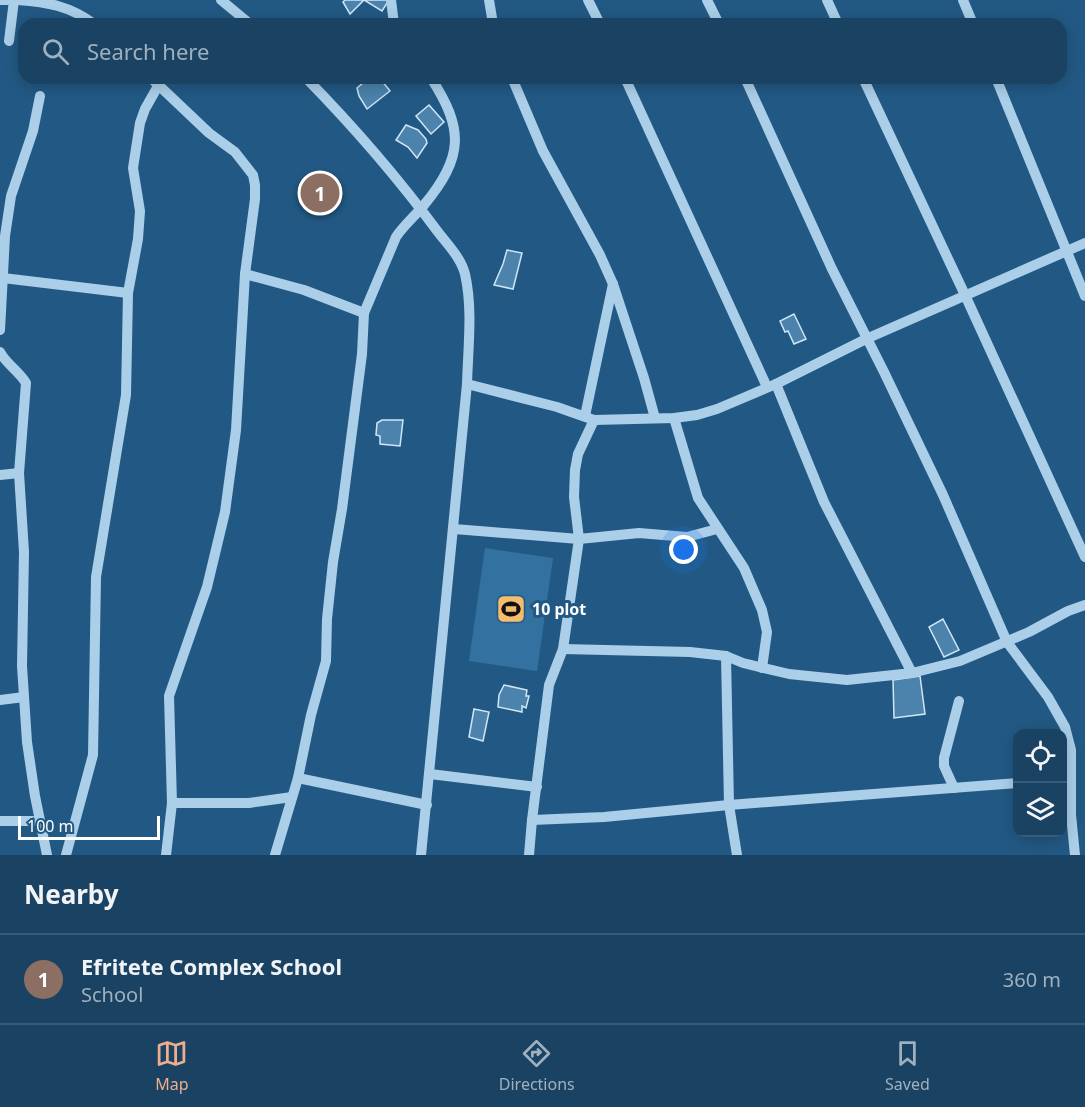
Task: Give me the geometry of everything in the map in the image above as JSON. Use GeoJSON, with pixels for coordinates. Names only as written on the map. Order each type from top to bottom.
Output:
{"type":"FeatureCollection","features":[{"type":"Feature","properties":{"kind":"street"},"geometry":{"type":"LineString","coordinates":[[0,0],[6,0]]}},
{"type":"Feature","properties":{"kind":"street"},"geometry":{"type":"LineString","coordinates":[[9,41],[16,0],[61,6],[85,18]]}},
{"type":"Feature","properties":{"kind":"street"},"geometry":{"type":"LineString","coordinates":[[221,0],[243,18]]}},
{"type":"Feature","properties":{"kind":"street"},"geometry":{"type":"LineString","coordinates":[[391,0],[393,18]]}},
{"type":"Feature","properties":{"kind":"street"},"geometry":{"type":"LineString","coordinates":[[489,0],[492,18]]}},
{"type":"Feature","properties":{"kind":"street"},"geometry":{"type":"LineString","coordinates":[[588,0],[597,18]]}},
{"type":"Feature","properties":{"kind":"street"},"geometry":{"type":"LineString","coordinates":[[707,0],[716,18]]}},
{"type":"Feature","properties":{"kind":"street"},"geometry":{"type":"LineString","coordinates":[[827,0],[835,18]]}},
{"type":"Feature","properties":{"kind":"street"},"geometry":{"type":"LineString","coordinates":[[964,0],[971,18]]}},
{"type":"Feature","properties":{"kind":"street"},"geometry":{"type":"LineString","coordinates":[[66,855],[93,755],[96,577],[126,395],[128,293],[138,239],[140,211],[133,168],[138,135],[153,84]]}},
{"type":"Feature","properties":{"kind":"street"},"geometry":{"type":"LineString","coordinates":[[156,84],[209,133],[235,152],[253,175],[255,199],[245,274],[236,430],[225,512],[207,587],[169,696],[172,802],[166,855]]}},
{"type":"Feature","properties":{"kind":"street"},"geometry":{"type":"LineString","coordinates":[[312,84],[421,209],[457,256],[465,275],[469,328],[466,384],[454,529],[421,855]]}},
{"type":"Feature","properties":{"kind":"street"},"geometry":{"type":"LineString","coordinates":[[274,855],[298,778],[311,715],[326,661],[327,619],[333,562],[360,365],[364,314],[396,237],[403,226],[437,190],[453,159],[456,137],[452,116],[434,84]]}},
{"type":"Feature","properties":{"kind":"street"},"geometry":{"type":"LineString","coordinates":[[515,84],[543,151],[600,255],[613,284],[655,418]]}},
{"type":"Feature","properties":{"kind":"street"},"geometry":{"type":"LineString","coordinates":[[628,84],[772,386],[824,502],[912,673]]}},
{"type":"Feature","properties":{"kind":"street"},"geometry":{"type":"LineString","coordinates":[[748,84],[831,269],[943,495],[1007,642],[1048,698],[1066,729]]}},
{"type":"Feature","properties":{"kind":"street"},"geometry":{"type":"LineString","coordinates":[[866,84],[1085,557]]}},
{"type":"Feature","properties":{"kind":"street"},"geometry":{"type":"LineString","coordinates":[[999,84],[1085,296]]}},
{"type":"Feature","properties":{"kind":"street"},"geometry":{"type":"LineString","coordinates":[[0,330],[5,236],[11,196],[33,131],[40,96]]}},
{"type":"Feature","properties":{"kind":"street"},"geometry":{"type":"LineString","coordinates":[[466,384],[516,395],[589,418],[674,418],[698,415],[772,386],[866,339],[1085,243]]}},
{"type":"Feature","properties":{"kind":"street"},"geometry":{"type":"LineString","coordinates":[[245,274],[304,290],[364,314]]}},
{"type":"Feature","properties":{"kind":"street"},"geometry":{"type":"LineString","coordinates":[[3,278],[128,293]]}},
{"type":"Feature","properties":{"kind":"street"},"geometry":{"type":"LineString","coordinates":[[529,855],[549,685],[563,649],[579,539],[573,483],[578,454],[589,418],[613,284]]}},
{"type":"Feature","properties":{"kind":"street"},"geometry":{"type":"LineString","coordinates":[[0,351],[5,361],[22,376],[26,383],[19,473],[24,552],[22,666],[27,742],[38,821],[46,855]]}},
{"type":"Feature","properties":{"kind":"street"},"geometry":{"type":"LineString","coordinates":[[674,418],[698,498],[744,568],[762,610],[767,632],[762,668]]}},
{"type":"Feature","properties":{"kind":"street"},"geometry":{"type":"LineString","coordinates":[[0,475],[19,473]]}},
{"type":"Feature","properties":{"kind":"street"},"geometry":{"type":"LineString","coordinates":[[454,529],[579,539],[639,533],[687,537],[717,529]]}},
{"type":"Feature","properties":{"kind":"street"},"geometry":{"type":"LineString","coordinates":[[563,649],[690,652],[726,656],[789,674],[847,680],[912,673],[960,661],[1007,642],[1068,611],[1085,605]]}},
{"type":"Feature","properties":{"kind":"street"},"geometry":{"type":"LineString","coordinates":[[726,656],[729,805],[737,855]]}},
{"type":"Feature","properties":{"kind":"street"},"geometry":{"type":"LineString","coordinates":[[0,700],[24,697]]}},
{"type":"Feature","properties":{"kind":"street"},"geometry":{"type":"LineString","coordinates":[[954,788],[944,766],[944,758],[959,700]]}},
{"type":"Feature","properties":{"kind":"street"},"geometry":{"type":"LineString","coordinates":[[1067,735],[1071,750],[1067,780],[1076,855]]}},
{"type":"Feature","properties":{"kind":"street"},"geometry":{"type":"LineString","coordinates":[[430,774],[537,787]]}},
{"type":"Feature","properties":{"kind":"street"},"geometry":{"type":"LineString","coordinates":[[298,778],[427,806]]}},
{"type":"Feature","properties":{"kind":"street"},"geometry":{"type":"LineString","coordinates":[[532,820],[604,817],[1013,783]]}},
{"type":"Feature","properties":{"kind":"street"},"geometry":{"type":"LineString","coordinates":[[172,802],[249,803],[292,797]]}},
{"type":"Feature","properties":{"kind":"street"},"geometry":{"type":"LineString","coordinates":[[0,821],[38,821]]}},
{"type":"Feature","properties":{"kind":"shaded area","name":"10 plot"},"geometry":{"type":"Polygon","coordinates":[[[485,548],[553,558],[537,671],[469,661],[485,548]]]}},
{"type":"Feature","properties":{"kind":"building"},"geometry":{"type":"Polygon","coordinates":[[[345,0],[364,0],[350,14],[343,2],[345,0]]]}},
{"type":"Feature","properties":{"kind":"building"},"geometry":{"type":"Polygon","coordinates":[[[364,0],[389,0],[382,11],[364,0]]]}},
{"type":"Feature","properties":{"kind":"building"},"geometry":{"type":"Polygon","coordinates":[[[362,84],[384,84],[390,91],[367,109],[357,88],[362,84]]]}},
{"type":"Feature","properties":{"kind":"building"},"geometry":{"type":"Polygon","coordinates":[[[429,105],[444,122],[431,134],[416,116],[429,105]]]}},
{"type":"Feature","properties":{"kind":"building"},"geometry":{"type":"Polygon","coordinates":[[[406,125],[418,130],[426,139],[427,143],[417,158],[408,147],[396,140],[406,125]]]}},
{"type":"Feature","properties":{"kind":"building"},"geometry":{"type":"Polygon","coordinates":[[[507,250],[522,253],[513,289],[494,285],[507,250]]]}},
{"type":"Feature","properties":{"kind":"building"},"geometry":{"type":"Polygon","coordinates":[[[794,314],[806,339],[794,344],[780,321],[794,314]]]}},
{"type":"Feature","properties":{"kind":"building"},"geometry":{"type":"Polygon","coordinates":[[[382,420],[403,420],[400,446],[380,444],[380,436],[376,435],[377,423],[382,420]]]}},
{"type":"Feature","properties":{"kind":"building"},"geometry":{"type":"Polygon","coordinates":[[[943,619],[959,650],[944,657],[929,627],[943,619]]]}},
{"type":"Feature","properties":{"kind":"building"},"geometry":{"type":"Polygon","coordinates":[[[920,676],[925,714],[894,718],[893,680],[920,676]]]}},
{"type":"Feature","properties":{"kind":"building"},"geometry":{"type":"Polygon","coordinates":[[[504,685],[527,690],[526,696],[529,696],[526,708],[522,706],[522,712],[498,707],[499,695],[504,685]]]}},
{"type":"Feature","properties":{"kind":"building"},"geometry":{"type":"Polygon","coordinates":[[[474,709],[489,712],[483,741],[469,737],[474,709]]]}},
{"type":"Feature","properties":{"kind":"place","name":"Efritete Complex School"},"geometry":{"type":"Point","coordinates":[320,193]}},
{"type":"Feature","properties":{"kind":"place","name":"10 plot"},"geometry":{"type":"Point","coordinates":[511,609]}}]}
